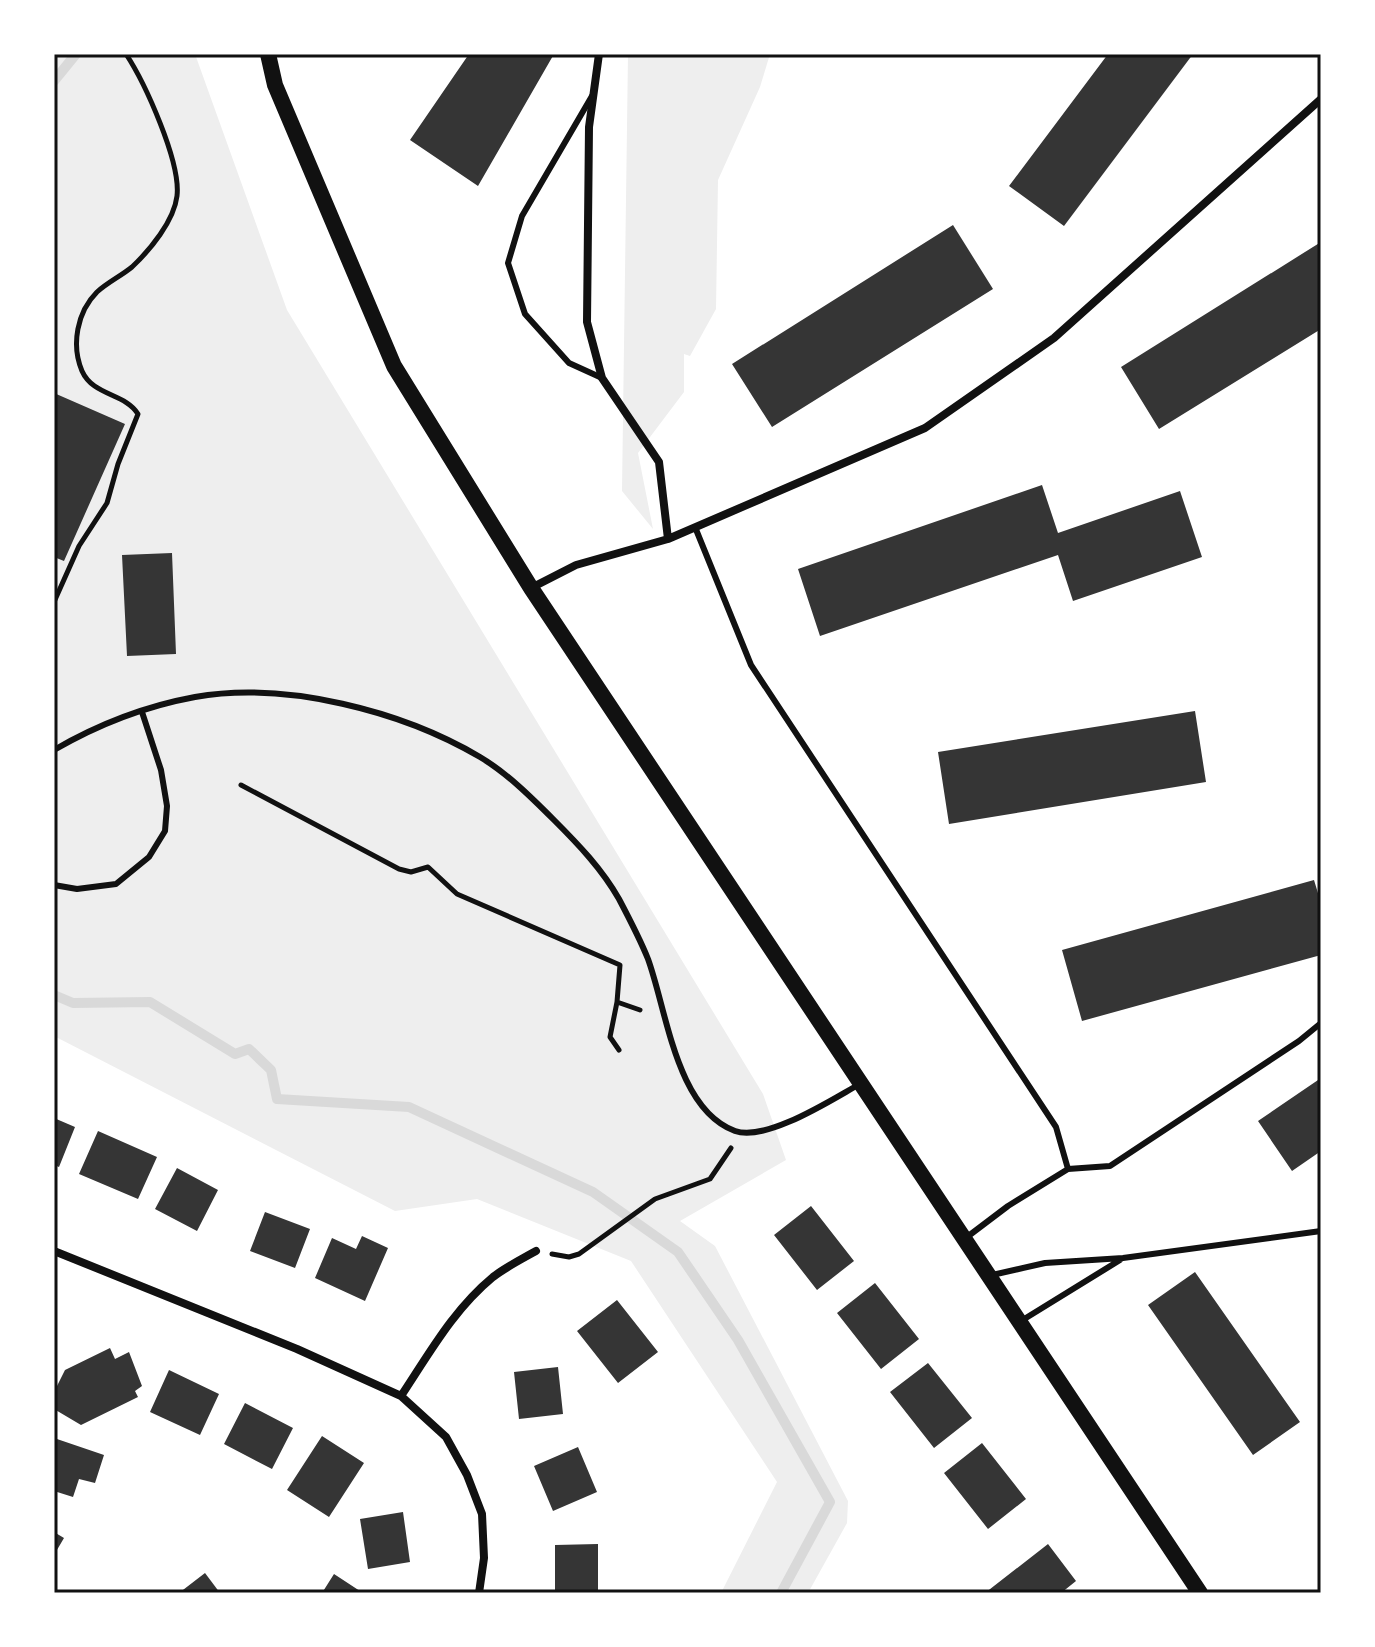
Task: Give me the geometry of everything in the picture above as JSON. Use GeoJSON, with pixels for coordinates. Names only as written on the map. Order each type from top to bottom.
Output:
{"type":"FeatureCollection","features":[{"type":"Feature","properties":{"kind":"main road"},"geometry":{"type":"LineString","coordinates":[[268,54],[275,85],[394,366],[531,588],[1200,1593]]}},
{"type":"Feature","properties":{"kind":"street"},"geometry":{"type":"LineString","coordinates":[[599,54],[589,127],[587,322],[602,378],[659,462],[668,539]]}},
{"type":"Feature","properties":{"kind":"street"},"geometry":{"type":"LineString","coordinates":[[531,588],[576,565],[668,539],[925,428],[1054,338],[1321,99]]}},
{"type":"Feature","properties":{"kind":"street"},"geometry":{"type":"LineString","coordinates":[[54,1251],[297,1349],[401,1396],[446,1437],[467,1475],[482,1514],[484,1558],[479,1593]]}},
{"type":"Feature","properties":{"kind":"street"},"geometry":{"type":"LineString","coordinates":[[401,1396],[443,1330],[469,1299],[495,1275],[536,1251]]}},
{"type":"Feature","properties":{"kind":"lane"},"geometry":{"type":"LineString","coordinates":[[594,93],[522,216],[508,263],[525,314],[569,363],[602,378]]}},
{"type":"Feature","properties":{"kind":"lane"},"geometry":{"type":"LineString","coordinates":[[695,527],[751,665],[1056,1127],[1068,1169]]}},
{"type":"Feature","properties":{"kind":"lane"},"geometry":{"type":"LineString","coordinates":[[54,750],[109,722],[194,697],[241,692],[292,696],[351,706],[415,725],[482,758],[534,800],[582,848],[618,897],[647,959],[682,1068],[694,1095],[710,1117],[738,1132],[758,1131],[778,1125],[861,1084]]}},
{"type":"Feature","properties":{"kind":"lane"},"geometry":{"type":"LineString","coordinates":[[54,885],[77,889],[116,884],[149,857],[165,831],[167,806],[161,770],[142,712]]}},
{"type":"Feature","properties":{"kind":"lane"},"geometry":{"type":"LineString","coordinates":[[964,1239],[1008,1206],[1068,1169],[1110,1166],[1299,1041],[1321,1023]]}},
{"type":"Feature","properties":{"kind":"lane"},"geometry":{"type":"LineString","coordinates":[[988,1276],[1045,1263],[1123,1258],[1321,1231]]}},
{"type":"Feature","properties":{"kind":"lane"},"geometry":{"type":"LineString","coordinates":[[1018,1323],[1123,1258]]}},
{"type":"Feature","properties":{"kind":"path"},"geometry":{"type":"LineString","coordinates":[[54,602],[79,546],[107,503],[118,464],[138,414],[133,406],[90,384],[83,373],[76,339],[80,320],[98,292],[146,252],[165,225],[177,195],[170,153],[153,105],[126,54]]}},
{"type":"Feature","properties":{"kind":"path"},"geometry":{"type":"LineString","coordinates":[[241,785],[399,869],[411,872],[428,867],[457,894],[620,965],[610,1037],[619,1050]]}},
{"type":"Feature","properties":{"kind":"path"},"geometry":{"type":"LineString","coordinates":[[617,1002],[640,1010]]}},
{"type":"Feature","properties":{"kind":"path"},"geometry":{"type":"LineString","coordinates":[[536,1251],[569,1257],[579,1254],[655,1199],[710,1179],[729,1154],[738,1132]]}},
{"type":"Feature","properties":{"kind":"shaded area"},"geometry":{"type":"Polygon","coordinates":[[[54,54],[195,54],[287,310],[763,1094],[786,1160],[680,1221],[715,1246],[848,1501],[847,1523],[808,1593],[721,1593],[777,1482],[631,1261],[477,1199],[395,1211],[54,1036],[54,54]]]}},
{"type":"Feature","properties":{"kind":"shaded area"},"geometry":{"type":"Polygon","coordinates":[[[628,54],[770,54],[760,87],[718,180],[716,309],[690,356],[684,354],[684,392],[638,453],[653,529],[622,491],[628,54]]]}},
{"type":"Feature","properties":{"kind":"building"},"geometry":{"type":"Polygon","coordinates":[[[469,54],[554,54],[478,186],[410,140],[469,54]]]}},
{"type":"Feature","properties":{"kind":"building"},"geometry":{"type":"Polygon","coordinates":[[[1108,54],[1193,54],[1064,226],[1009,186],[1108,54]]]}},
{"type":"Feature","properties":{"kind":"building"},"geometry":{"type":"Polygon","coordinates":[[[953,225],[993,289],[772,427],[732,364],[953,225]]]}},
{"type":"Feature","properties":{"kind":"building"},"geometry":{"type":"Polygon","coordinates":[[[1321,242],[1321,329],[1159,429],[1121,367],[1321,242]]]}},
{"type":"Feature","properties":{"kind":"building"},"geometry":{"type":"Polygon","coordinates":[[[54,393],[125,424],[64,561],[54,557],[54,393]]]}},
{"type":"Feature","properties":{"kind":"building"},"geometry":{"type":"Polygon","coordinates":[[[1042,485],[1058,533],[1180,491],[1202,557],[1073,601],[1058,555],[820,636],[798,569],[1042,485]]]}},
{"type":"Feature","properties":{"kind":"building"},"geometry":{"type":"Polygon","coordinates":[[[172,553],[176,654],[127,656],[122,555],[172,553]]]}},
{"type":"Feature","properties":{"kind":"building"},"geometry":{"type":"Polygon","coordinates":[[[1195,711],[1206,782],[949,824],[938,752],[1195,711]]]}},
{"type":"Feature","properties":{"kind":"building"},"geometry":{"type":"Polygon","coordinates":[[[1314,880],[1321,903],[1321,955],[1082,1021],[1062,950],[1314,880]]]}},
{"type":"Feature","properties":{"kind":"building"},"geometry":{"type":"Polygon","coordinates":[[[1321,1078],[1321,1151],[1292,1171],[1258,1121],[1321,1078]]]}},
{"type":"Feature","properties":{"kind":"building"},"geometry":{"type":"Polygon","coordinates":[[[54,1118],[75,1127],[59,1167],[54,1165],[54,1118]]]}},
{"type":"Feature","properties":{"kind":"building"},"geometry":{"type":"Polygon","coordinates":[[[98,1131],[157,1157],[138,1199],[79,1174],[98,1131]]]}},
{"type":"Feature","properties":{"kind":"building"},"geometry":{"type":"Polygon","coordinates":[[[177,1168],[218,1190],[197,1231],[155,1209],[177,1168]]]}},
{"type":"Feature","properties":{"kind":"building"},"geometry":{"type":"Polygon","coordinates":[[[811,1206],[854,1261],[817,1290],[774,1235],[811,1206]]]}},
{"type":"Feature","properties":{"kind":"building"},"geometry":{"type":"Polygon","coordinates":[[[265,1212],[310,1229],[295,1268],[250,1251],[265,1212]]]}},
{"type":"Feature","properties":{"kind":"building"},"geometry":{"type":"Polygon","coordinates":[[[362,1236],[388,1248],[365,1301],[315,1278],[332,1238],[356,1249],[362,1236]]]}},
{"type":"Feature","properties":{"kind":"building"},"geometry":{"type":"Polygon","coordinates":[[[1195,1272],[1300,1422],[1253,1455],[1148,1305],[1195,1272]]]}},
{"type":"Feature","properties":{"kind":"building"},"geometry":{"type":"Polygon","coordinates":[[[875,1283],[919,1339],[881,1369],[837,1313],[875,1283]]]}},
{"type":"Feature","properties":{"kind":"building"},"geometry":{"type":"Polygon","coordinates":[[[617,1300],[658,1352],[618,1383],[577,1331],[617,1300]]]}},
{"type":"Feature","properties":{"kind":"building"},"geometry":{"type":"Polygon","coordinates":[[[110,1348],[115,1359],[129,1352],[142,1386],[135,1391],[138,1397],[81,1425],[54,1409],[54,1392],[65,1370],[110,1348]]]}},
{"type":"Feature","properties":{"kind":"building"},"geometry":{"type":"Polygon","coordinates":[[[928,1363],[972,1418],[934,1448],[890,1392],[928,1363]]]}},
{"type":"Feature","properties":{"kind":"building"},"geometry":{"type":"Polygon","coordinates":[[[558,1367],[563,1414],[519,1419],[514,1372],[558,1367]]]}},
{"type":"Feature","properties":{"kind":"building"},"geometry":{"type":"Polygon","coordinates":[[[169,1370],[219,1394],[200,1435],[150,1412],[169,1370]]]}},
{"type":"Feature","properties":{"kind":"building"},"geometry":{"type":"Polygon","coordinates":[[[245,1403],[293,1428],[272,1469],[224,1444],[245,1403]]]}},
{"type":"Feature","properties":{"kind":"building"},"geometry":{"type":"Polygon","coordinates":[[[322,1436],[364,1463],[329,1517],[287,1490],[322,1436]]]}},
{"type":"Feature","properties":{"kind":"building"},"geometry":{"type":"Polygon","coordinates":[[[54,1438],[104,1455],[95,1483],[79,1479],[73,1497],[54,1491],[54,1438]]]}},
{"type":"Feature","properties":{"kind":"building"},"geometry":{"type":"Polygon","coordinates":[[[982,1443],[1026,1499],[988,1529],[944,1473],[982,1443]]]}},
{"type":"Feature","properties":{"kind":"building"},"geometry":{"type":"Polygon","coordinates":[[[578,1447],[597,1492],[553,1511],[534,1466],[578,1447]]]}},
{"type":"Feature","properties":{"kind":"building"},"geometry":{"type":"Polygon","coordinates":[[[403,1512],[410,1562],[368,1569],[360,1519],[403,1512]]]}},
{"type":"Feature","properties":{"kind":"building"},"geometry":{"type":"Polygon","coordinates":[[[54,1532],[64,1538],[54,1555],[54,1532]]]}},
{"type":"Feature","properties":{"kind":"building"},"geometry":{"type":"Polygon","coordinates":[[[598,1544],[598,1593],[555,1593],[555,1545],[598,1544]]]}},
{"type":"Feature","properties":{"kind":"building"},"geometry":{"type":"Polygon","coordinates":[[[1048,1544],[1076,1581],[1061,1593],[985,1593],[1048,1544]]]}},
{"type":"Feature","properties":{"kind":"building"},"geometry":{"type":"Polygon","coordinates":[[[205,1573],[220,1593],[179,1593],[205,1573]]]}},
{"type":"Feature","properties":{"kind":"building"},"geometry":{"type":"Polygon","coordinates":[[[334,1574],[363,1593],[322,1593],[334,1574]]]}},
{"type":"Feature","properties":{"kind":"waterway"},"geometry":{"type":"LineString","coordinates":[[54,81],[76,54]]}},
{"type":"Feature","properties":{"kind":"waterway"},"geometry":{"type":"LineString","coordinates":[[54,995],[73,1003],[150,1002],[235,1054],[249,1049],[271,1070],[277,1099],[409,1107],[593,1192],[678,1252],[738,1340],[830,1502],[781,1593]]}}]}
